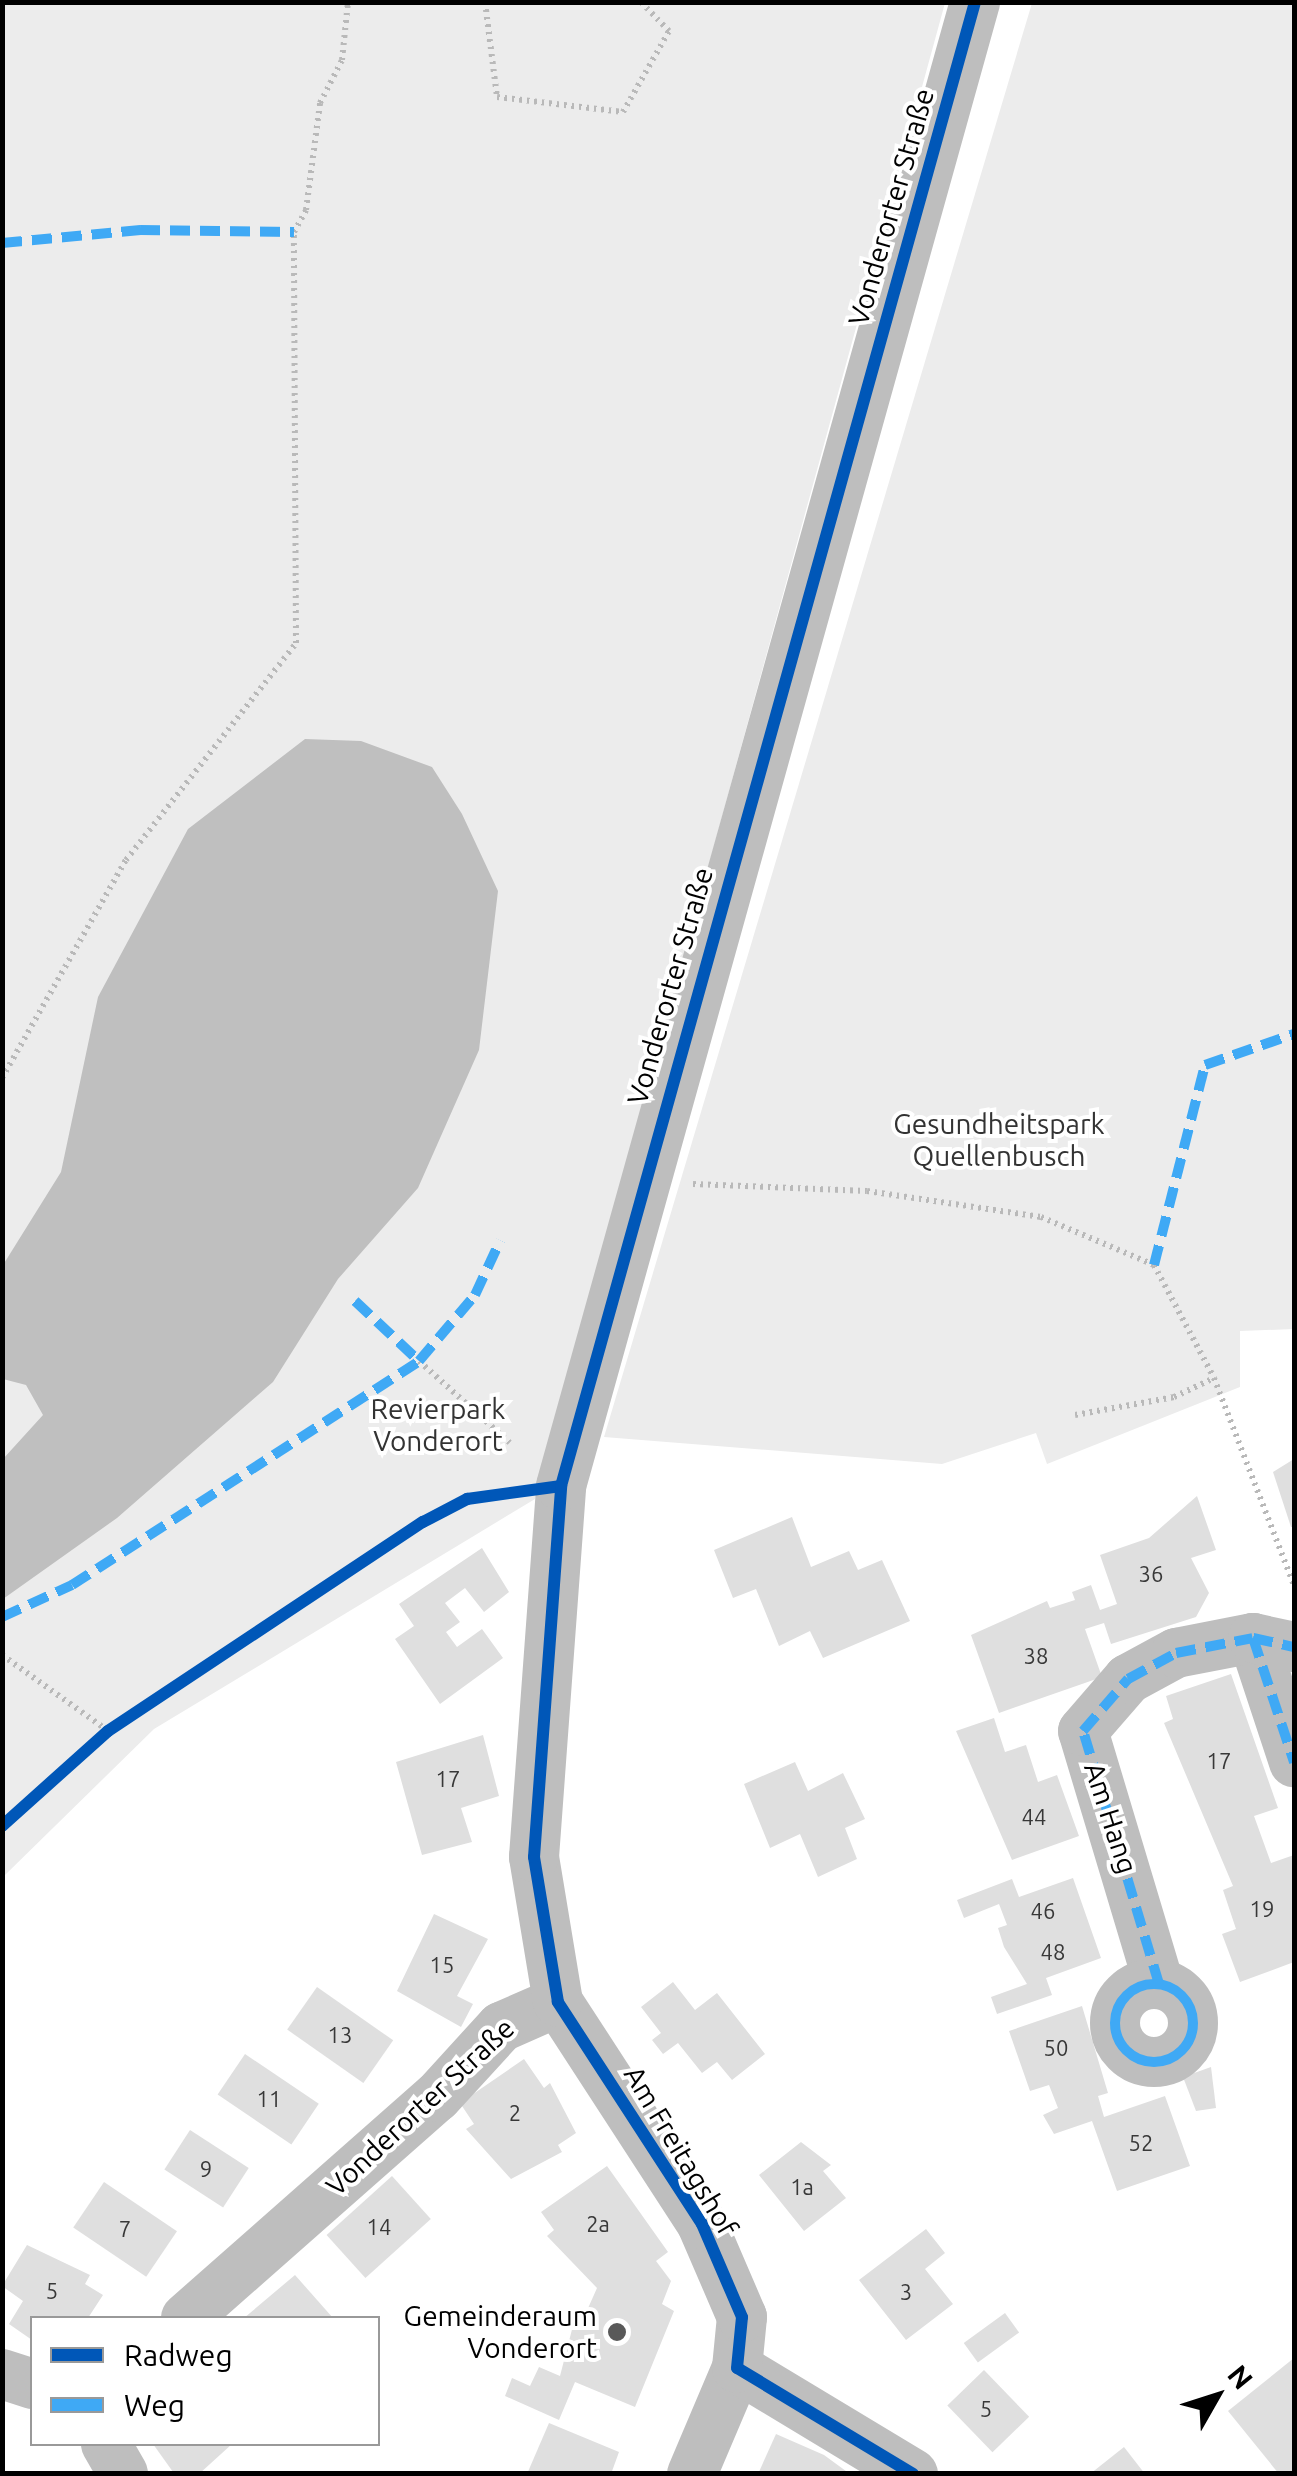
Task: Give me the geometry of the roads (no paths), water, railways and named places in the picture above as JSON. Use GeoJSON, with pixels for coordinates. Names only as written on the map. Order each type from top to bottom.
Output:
{"type":"FeatureCollection","features":[{"type":"Feature","properties":{"kind":"street","name":"Vonderorter Straße"},"geometry":{"type":"LineString","coordinates":[[188,2316],[437,2097],[502,2027],[558,2002],[534,1857],[561,1486],[642,1178],[975,2]]}},
{"type":"Feature","properties":{"kind":"street","name":"Am Hang"},"geometry":{"type":"LineString","coordinates":[[1160,1984],[1083,1731],[1128,1679],[1176,1653],[1274,1642],[1294,1762]]}},
{"type":"Feature","properties":{"kind":"street","name":"Am Freitagshof"},"geometry":{"type":"LineString","coordinates":[[558,2002],[702,2224],[742,2317],[738,2368],[692,2474]]}},
{"type":"Feature","properties":{"kind":"street"},"geometry":{"type":"LineString","coordinates":[[738,2368],[914,2474]]}},
{"type":"Feature","properties":{"kind":"street"},"geometry":{"type":"LineString","coordinates":[[2,2374],[30,2383]]}},
{"type":"Feature","properties":{"kind":"street"},"geometry":{"type":"LineString","coordinates":[[107,2446],[123,2474]]}},
{"type":"Feature","properties":{"kind":"place","name":"Gemeinderaum Vonderort"},"geometry":{"type":"Point","coordinates":[617,2332]}},
{"type":"Feature","properties":{"kind":"park label","name":"Gesundheitspark Quellenbusch"},"geometry":{"type":"Point","coordinates":[999,1140]}},
{"type":"Feature","properties":{"kind":"park label","name":"Revierpark Vonderort"},"geometry":{"type":"Point","coordinates":[438,1425]}}]}
